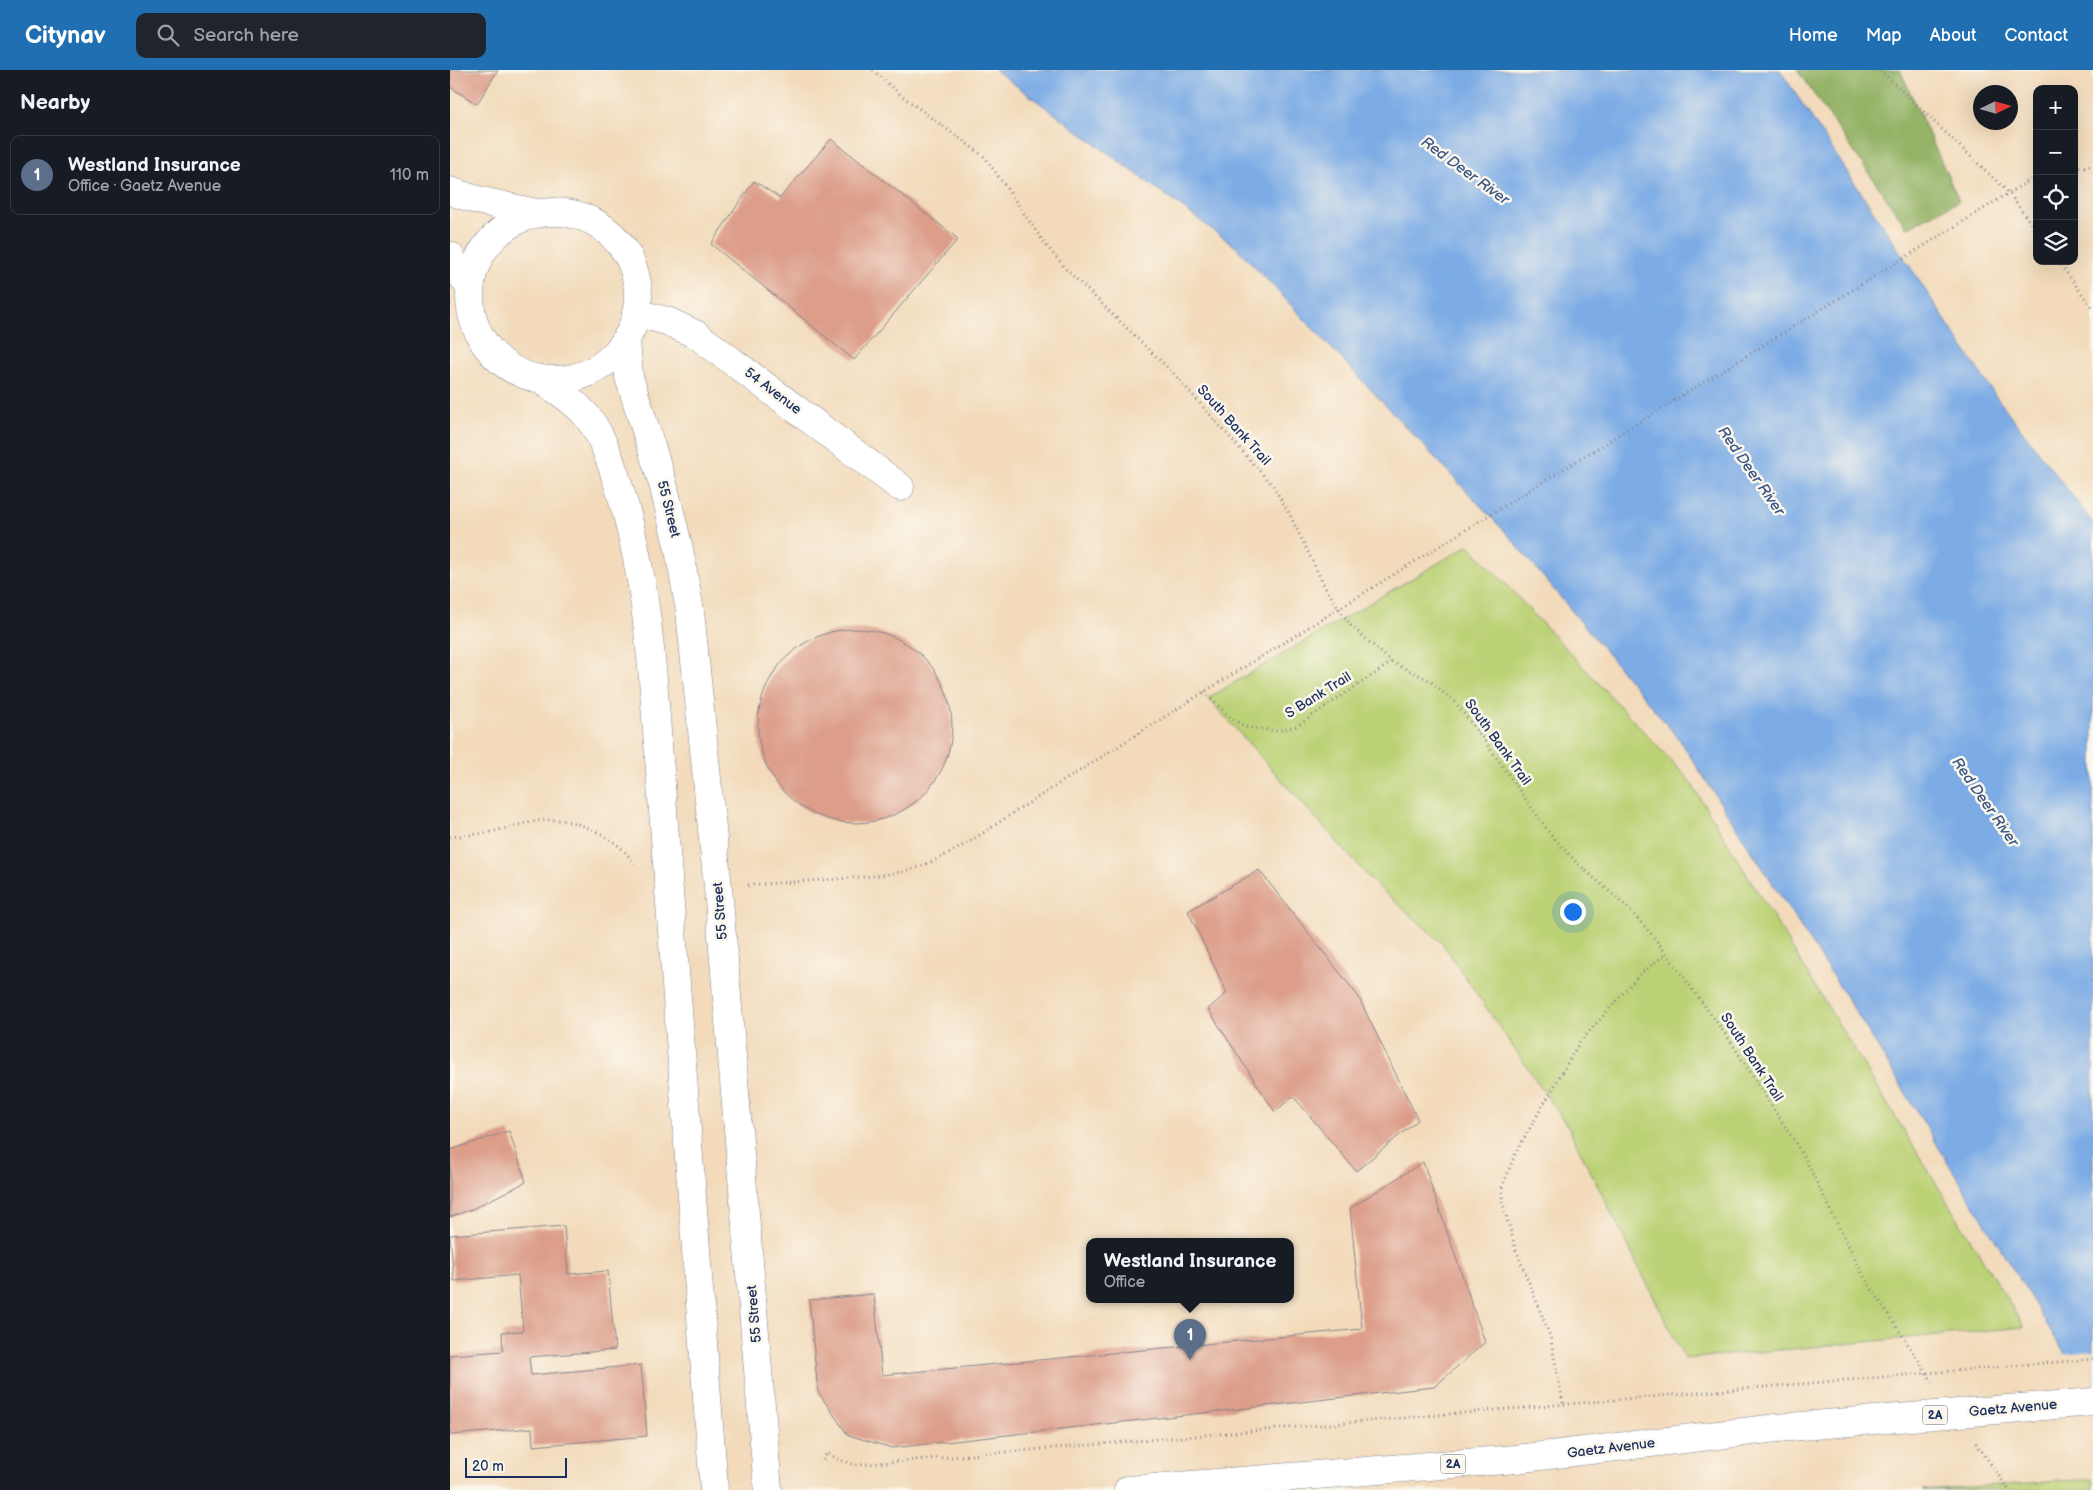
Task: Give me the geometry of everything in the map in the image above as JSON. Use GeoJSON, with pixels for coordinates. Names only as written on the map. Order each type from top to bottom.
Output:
{"type":"FeatureCollection","features":[{"type":"Feature","properties":{"kind":"street"},"geometry":{"type":"LineString","coordinates":[[450,191],[477,200],[536,213],[571,213],[596,223],[616,239],[630,261],[638,287],[633,327],[626,339],[610,359],[589,373],[565,380],[540,380]]}},
{"type":"Feature","properties":{"kind":"street"},"geometry":{"type":"LineString","coordinates":[[536,213],[511,223],[490,240],[476,262],[470,288],[471,313],[480,337],[495,357],[516,371],[540,380],[570,399],[585,414],[596,429],[611,463],[623,498],[641,572],[654,691],[714,1490]]}},
{"type":"Feature","properties":{"kind":"street"},"geometry":{"type":"LineString","coordinates":[[450,256],[470,288]]}},
{"type":"Feature","properties":{"kind":"street","name":"54 Avenue"},"geometry":{"type":"LineString","coordinates":[[636,313],[674,324],[697,335],[900,487]]}},
{"type":"Feature","properties":{"kind":"street","name":"55 Street"},"geometry":{"type":"LineString","coordinates":[[626,339],[629,377],[663,484],[679,550],[690,610],[718,888],[768,1490]]}},
{"type":"Feature","properties":{"kind":"street","name":"Gaetz Avenue"},"geometry":{"type":"LineString","coordinates":[[1128,1490],[1516,1459],[1777,1428],[2093,1402]]}},
{"type":"Feature","properties":{"kind":"path","name":"South Bank Trail"},"geometry":{"type":"LineString","coordinates":[[873,70],[902,96],[985,157],[1045,244],[1066,269],[1173,373],[1273,486],[1290,515],[1326,589],[1357,632],[1392,662],[1429,680],[1455,702],[1551,835],[1577,863],[1626,906],[1666,954],[1729,1038],[1802,1155],[1863,1275],[1933,1384]]}},
{"type":"Feature","properties":{"kind":"path"},"geometry":{"type":"LineString","coordinates":[[1880,70],[2008,193],[2033,227]]}},
{"type":"Feature","properties":{"kind":"path"},"geometry":{"type":"LineString","coordinates":[[2078,167],[2093,166]]}},
{"type":"Feature","properties":{"kind":"path"},"geometry":{"type":"LineString","coordinates":[[740,886],[867,877],[906,870],[941,857],[968,843],[1204,692],[2033,178]]}},
{"type":"Feature","properties":{"kind":"path"},"geometry":{"type":"LineString","coordinates":[[2061,265],[2093,309]]}},
{"type":"Feature","properties":{"kind":"path","name":"S Bank Trail"},"geometry":{"type":"LineString","coordinates":[[1204,692],[1232,719],[1246,727],[1277,731],[1297,726],[1392,662]]}},
{"type":"Feature","properties":{"kind":"path"},"geometry":{"type":"LineString","coordinates":[[450,837],[484,833],[524,822],[566,819],[584,825],[618,844],[628,853],[636,868]]}},
{"type":"Feature","properties":{"kind":"path"},"geometry":{"type":"LineString","coordinates":[[1563,1404],[1550,1336],[1515,1247],[1502,1201],[1502,1188],[1515,1154],[1579,1043],[1639,975],[1666,954]]}},
{"type":"Feature","properties":{"kind":"path"},"geometry":{"type":"LineString","coordinates":[[823,1460],[827,1453],[856,1465],[2093,1358]]}},
{"type":"Feature","properties":{"kind":"green space"},"geometry":{"type":"Polygon","coordinates":[[[1797,70],[1900,70],[1959,201],[1907,228],[1797,70]]]}},
{"type":"Feature","properties":{"kind":"green space"},"geometry":{"type":"Polygon","coordinates":[[[1469,545],[1689,780],[2024,1327],[1685,1359],[1568,1127],[1442,943],[1372,881],[1208,698],[1469,545]]]}},
{"type":"Feature","properties":{"kind":"green space"},"geometry":{"type":"Polygon","coordinates":[[[2093,1479],[2093,1490],[1922,1490],[2093,1479]]]}},
{"type":"Feature","properties":{"kind":"water","name":"Red Deer River"},"geometry":{"type":"Polygon","coordinates":[[[995,70],[1780,70],[1994,394],[2093,523],[2093,1400],[1861,1020],[1679,739],[1509,536],[1236,247],[995,70]]]}},
{"type":"Feature","properties":{"kind":"pier"},"geometry":{"type":"Polygon","coordinates":[[[2093,1351],[2093,1402],[2062,1354],[2093,1351]]]}},
{"type":"Feature","properties":{"kind":"building"},"geometry":{"type":"Polygon","coordinates":[[[450,70],[498,70],[477,104],[450,87],[450,70]]]}},
{"type":"Feature","properties":{"kind":"building"},"geometry":{"type":"Polygon","coordinates":[[[831,139],[958,239],[854,360],[711,244],[754,181],[780,198],[831,139]]]}},
{"type":"Feature","properties":{"kind":"building"},"geometry":{"type":"Polygon","coordinates":[[[845,629],[865,629],[901,640],[924,657],[936,672],[945,689],[952,716],[952,736],[945,763],[936,780],[924,795],[909,807],[892,816],[865,823],[845,823],[809,812],[793,801],[780,788],[769,772],[762,754],[758,736],[758,716],[769,680],[780,664],[793,651],[809,640],[827,633],[845,629]]]}},
{"type":"Feature","properties":{"kind":"building"},"geometry":{"type":"Polygon","coordinates":[[[1259,870],[1358,996],[1418,1120],[1356,1171],[1293,1096],[1275,1112],[1208,1009],[1227,993],[1188,911],[1259,870]]]}},
{"type":"Feature","properties":{"kind":"building"},"geometry":{"type":"Polygon","coordinates":[[[509,1131],[526,1182],[470,1210],[450,1217],[450,1150],[509,1131]]]}},
{"type":"Feature","properties":{"kind":"building"},"geometry":{"type":"Polygon","coordinates":[[[1423,1162],[1485,1342],[1434,1387],[892,1448],[848,1435],[818,1392],[809,1300],[874,1294],[882,1375],[1362,1329],[1350,1208],[1423,1162]]]}},
{"type":"Feature","properties":{"kind":"building"},"geometry":{"type":"Polygon","coordinates":[[[564,1226],[568,1274],[608,1271],[615,1350],[529,1357],[531,1375],[641,1365],[647,1436],[533,1446],[532,1428],[450,1435],[450,1355],[503,1351],[502,1332],[523,1331],[518,1275],[454,1281],[450,1235],[564,1226]]]}},
{"type":"Feature","properties":{"kind":"place","name":"Westland Insurance"},"geometry":{"type":"Point","coordinates":[1190,1360]}}]}
